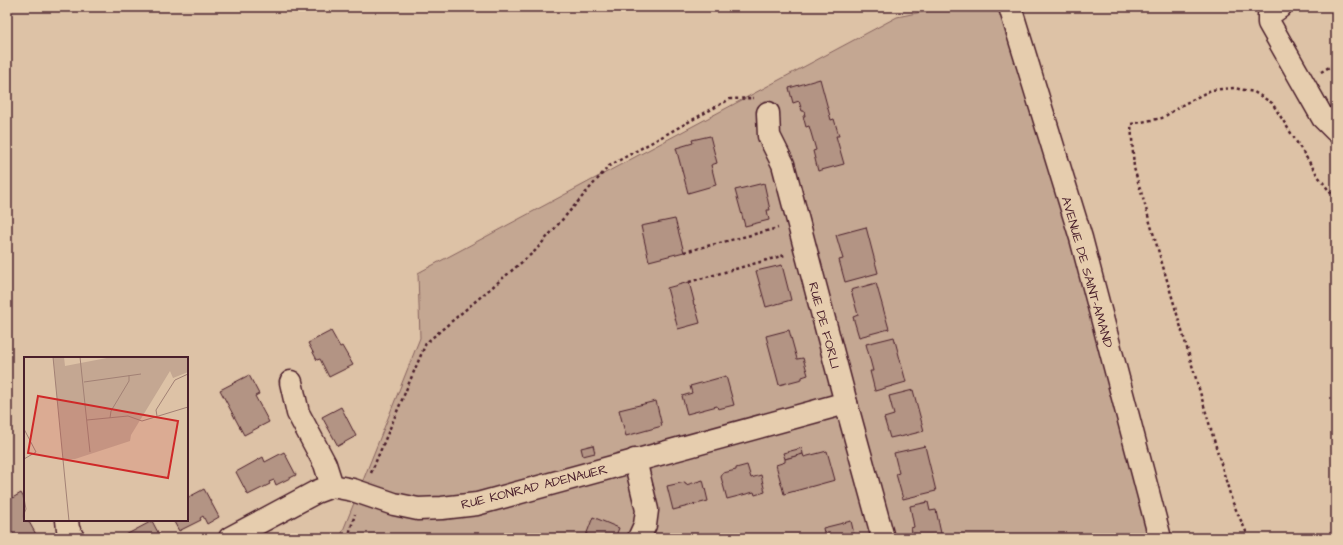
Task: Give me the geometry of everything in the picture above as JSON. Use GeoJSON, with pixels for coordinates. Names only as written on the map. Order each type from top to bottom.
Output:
{"type":"FeatureCollection","features":[{"type":"Feature","properties":{"kind":"street","name":"AVENUE DE SAINT-AMAND"},"geometry":{"type":"LineString","coordinates":[[1010,7],[1080,238],[1160,538]]}},
{"type":"Feature","properties":{"kind":"street"},"geometry":{"type":"LineString","coordinates":[[1275,11],[1269,23],[1323,118],[1336,131]]}},
{"type":"Feature","properties":{"kind":"street","name":"RUE DE FORLI"},"geometry":{"type":"LineString","coordinates":[[768,113],[769,136],[782,164],[883,538]]}},
{"type":"Feature","properties":{"kind":"street"},"geometry":{"type":"LineString","coordinates":[[230,538],[316,492],[332,486],[325,464],[298,412],[291,382]]}},
{"type":"Feature","properties":{"kind":"street","name":"RUE KONRAD ADENAUER"},"geometry":{"type":"LineString","coordinates":[[332,486],[352,490],[394,504],[418,509],[477,504],[846,403]]}},
{"type":"Feature","properties":{"kind":"street"},"geometry":{"type":"LineString","coordinates":[[635,460],[647,510],[645,524],[639,538]]}},
{"type":"Feature","properties":{"kind":"street"},"geometry":{"type":"LineString","coordinates":[[67,521],[68,529],[73,538]]}},
{"type":"Feature","properties":{"kind":"path"},"geometry":{"type":"LineString","coordinates":[[1249,538],[1232,501],[1134,168],[1131,124],[1162,118],[1184,104],[1211,90],[1234,88],[1254,92],[1272,103],[1318,176],[1336,200]]}},
{"type":"Feature","properties":{"kind":"path"},"geometry":{"type":"LineString","coordinates":[[348,538],[362,493],[426,343],[535,251],[609,166],[730,100],[754,98],[765,105],[768,113]]}},
{"type":"Feature","properties":{"kind":"path"},"geometry":{"type":"LineString","coordinates":[[684,252],[798,222]]}},
{"type":"Feature","properties":{"kind":"path"},"geometry":{"type":"LineString","coordinates":[[689,282],[805,250]]}},
{"type":"Feature","properties":{"kind":"shaded area"},"geometry":{"type":"Polygon","coordinates":[[[946,7],[1010,7],[1160,538],[340,538],[420,338],[418,273],[897,17],[946,7]]]}},
{"type":"Feature","properties":{"kind":"building"},"geometry":{"type":"Polygon","coordinates":[[[820,79],[831,120],[834,119],[839,136],[836,136],[844,164],[818,171],[813,151],[816,150],[809,126],[806,127],[803,116],[805,116],[804,111],[802,111],[799,101],[793,103],[789,88],[820,79]]]}},
{"type":"Feature","properties":{"kind":"building"},"geometry":{"type":"Polygon","coordinates":[[[710,136],[717,163],[711,165],[716,185],[688,193],[676,148],[693,143],[692,140],[710,136]]]}},
{"type":"Feature","properties":{"kind":"building"},"geometry":{"type":"Polygon","coordinates":[[[764,183],[770,210],[767,210],[769,220],[745,226],[735,190],[764,183]]]}},
{"type":"Feature","properties":{"kind":"building"},"geometry":{"type":"Polygon","coordinates":[[[675,219],[684,252],[649,261],[641,226],[675,219]]]}},
{"type":"Feature","properties":{"kind":"building"},"geometry":{"type":"Polygon","coordinates":[[[866,227],[878,273],[845,282],[839,260],[843,259],[836,235],[866,227]]]}},
{"type":"Feature","properties":{"kind":"building"},"geometry":{"type":"Polygon","coordinates":[[[782,265],[791,300],[766,307],[756,271],[782,265]]]}},
{"type":"Feature","properties":{"kind":"building"},"geometry":{"type":"Polygon","coordinates":[[[689,282],[700,323],[678,329],[667,288],[689,282]]]}},
{"type":"Feature","properties":{"kind":"building"},"geometry":{"type":"Polygon","coordinates":[[[876,283],[889,329],[859,337],[853,317],[858,315],[851,290],[876,283]]]}},
{"type":"Feature","properties":{"kind":"building"},"geometry":{"type":"Polygon","coordinates":[[[789,330],[797,359],[803,358],[808,375],[802,377],[802,379],[779,385],[766,336],[789,330]]]}},
{"type":"Feature","properties":{"kind":"building"},"geometry":{"type":"Polygon","coordinates":[[[331,331],[353,365],[329,377],[320,359],[317,360],[308,343],[331,331]]]}},
{"type":"Feature","properties":{"kind":"building"},"geometry":{"type":"Polygon","coordinates":[[[894,337],[906,382],[875,391],[870,371],[873,371],[866,344],[894,337]]]}},
{"type":"Feature","properties":{"kind":"building"},"geometry":{"type":"Polygon","coordinates":[[[249,375],[259,394],[255,396],[269,422],[244,435],[220,390],[249,375]]]}},
{"type":"Feature","properties":{"kind":"building"},"geometry":{"type":"Polygon","coordinates":[[[726,376],[734,405],[718,409],[717,406],[687,414],[682,396],[692,393],[690,386],[726,376]]]}},
{"type":"Feature","properties":{"kind":"building"},"geometry":{"type":"Polygon","coordinates":[[[913,390],[924,431],[890,438],[884,418],[894,415],[889,396],[913,390]]]}},
{"type":"Feature","properties":{"kind":"building"},"geometry":{"type":"Polygon","coordinates":[[[656,401],[662,426],[626,436],[619,410],[656,401]]]}},
{"type":"Feature","properties":{"kind":"building"},"geometry":{"type":"Polygon","coordinates":[[[341,407],[356,436],[338,446],[322,417],[341,407]]]}},
{"type":"Feature","properties":{"kind":"building"},"geometry":{"type":"Polygon","coordinates":[[[593,445],[595,453],[583,456],[581,448],[593,445]]]}},
{"type":"Feature","properties":{"kind":"building"},"geometry":{"type":"Polygon","coordinates":[[[925,446],[936,491],[903,499],[896,474],[899,473],[894,453],[925,446]]]}},
{"type":"Feature","properties":{"kind":"building"},"geometry":{"type":"Polygon","coordinates":[[[802,448],[803,454],[785,459],[783,453],[802,448]]]}},
{"type":"Feature","properties":{"kind":"building"},"geometry":{"type":"Polygon","coordinates":[[[827,451],[835,480],[784,494],[776,465],[785,462],[785,459],[803,454],[804,457],[827,451]]]}},
{"type":"Feature","properties":{"kind":"building"},"geometry":{"type":"Polygon","coordinates":[[[284,452],[296,475],[276,485],[274,480],[269,482],[270,484],[248,495],[236,472],[263,457],[265,462],[284,452]]]}},
{"type":"Feature","properties":{"kind":"building"},"geometry":{"type":"Polygon","coordinates":[[[747,465],[751,478],[761,475],[765,492],[755,495],[754,492],[727,499],[721,477],[723,473],[736,470],[736,468],[747,465]]]}},
{"type":"Feature","properties":{"kind":"building"},"geometry":{"type":"Polygon","coordinates":[[[703,480],[708,501],[673,510],[667,486],[685,482],[686,485],[703,480]]]}},
{"type":"Feature","properties":{"kind":"building"},"geometry":{"type":"Polygon","coordinates":[[[204,489],[219,517],[207,524],[203,516],[200,518],[201,520],[179,531],[174,521],[188,521],[188,497],[204,489]]]}},
{"type":"Feature","properties":{"kind":"building"},"geometry":{"type":"Polygon","coordinates":[[[21,493],[24,498],[24,521],[29,521],[38,538],[7,538],[7,501],[21,493]]]}},
{"type":"Feature","properties":{"kind":"building"},"geometry":{"type":"Polygon","coordinates":[[[928,502],[930,511],[936,510],[942,538],[913,537],[911,528],[914,527],[910,506],[928,502]]]}},
{"type":"Feature","properties":{"kind":"building"},"geometry":{"type":"Polygon","coordinates":[[[593,517],[619,528],[615,538],[585,538],[593,517]]]}},
{"type":"Feature","properties":{"kind":"building"},"geometry":{"type":"Polygon","coordinates":[[[152,521],[161,538],[120,538],[152,521]]]}},
{"type":"Feature","properties":{"kind":"building"},"geometry":{"type":"Polygon","coordinates":[[[851,521],[855,538],[825,538],[823,528],[851,521]]]}}]}
